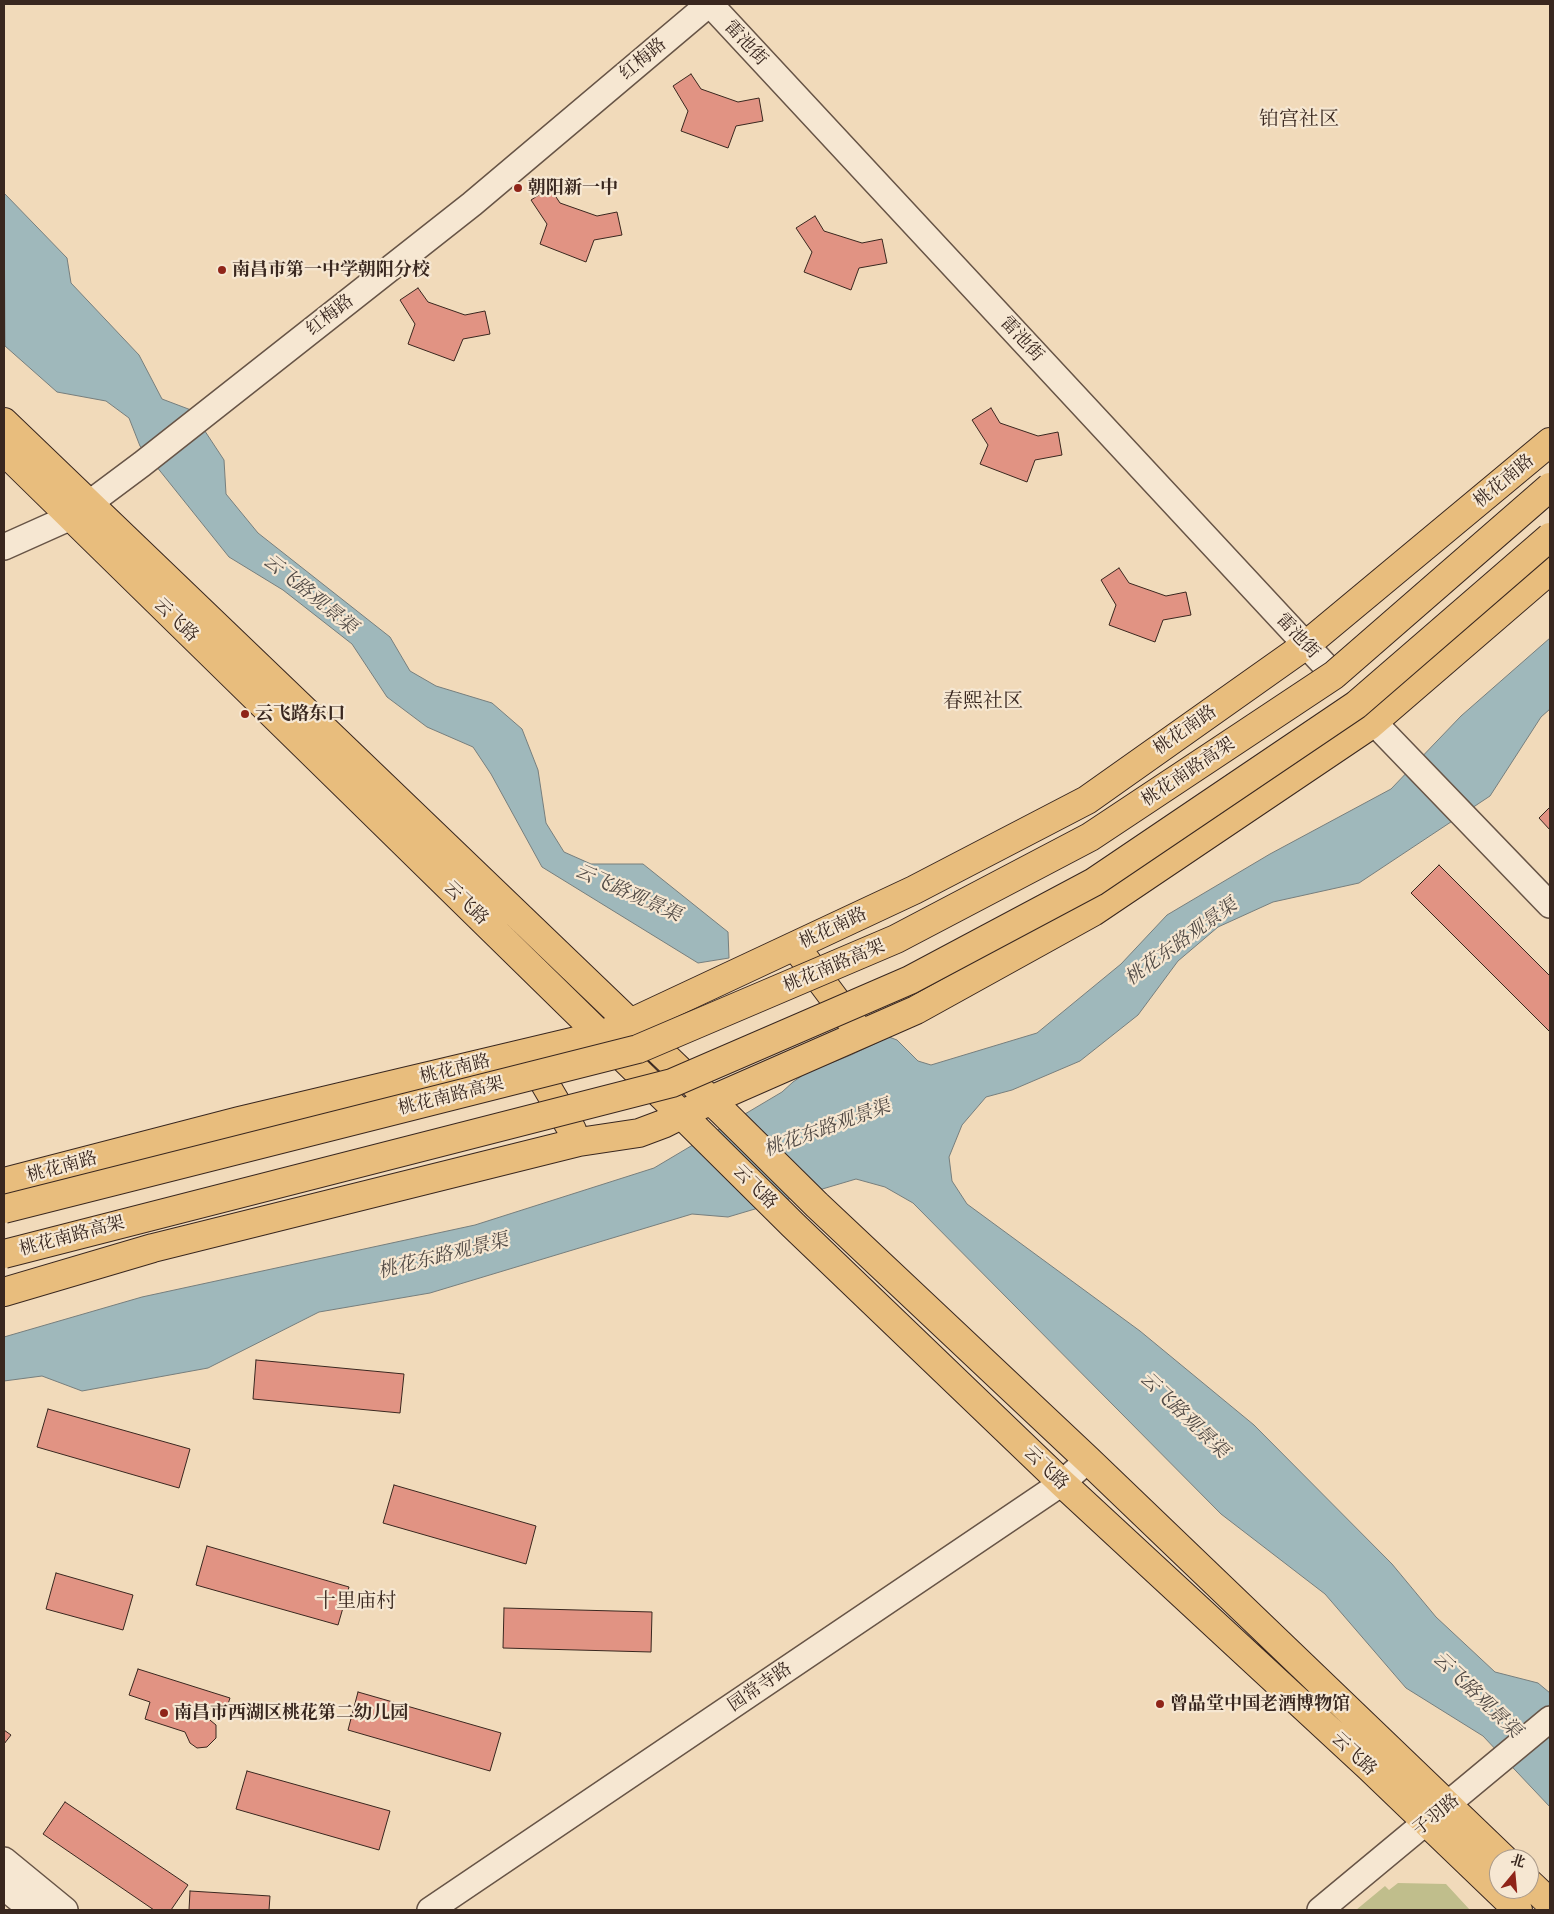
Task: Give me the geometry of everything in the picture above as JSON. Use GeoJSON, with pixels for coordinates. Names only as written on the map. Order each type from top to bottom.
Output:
{"type":"FeatureCollection","features":[{"type":"Feature","properties":{"kind":"main road","name":"云飞路"},"geometry":{"type":"LineString","coordinates":[[4,422],[80,510],[601,1035],[793,1225],[1062,1483],[1362,1760],[1518,1910]]}},
{"type":"Feature","properties":{"kind":"main road","name":"桃花南路"},"geometry":{"type":"LineString","coordinates":[[4,1182],[239,1121],[601,1035],[914,890],[1087,800],[1306,645],[1550,442]]}},
{"type":"Feature","properties":{"kind":"main road","name":"云飞路"},"geometry":{"type":"LineString","coordinates":[[4,451],[80,510],[630,1023],[817,1205],[1088,1460],[1494,1849]]}},
{"type":"Feature","properties":{"kind":"main road","name":"桃花南路高架"},"geometry":{"type":"LineString","coordinates":[[4,1209],[638,1049],[896,939],[1090,837],[1334,675],[1550,487]]}},
{"type":"Feature","properties":{"kind":"main road","name":"桃花南路高架"},"geometry":{"type":"LineString","coordinates":[[4,1254],[672,1083],[910,980],[1094,882],[1365,714],[1550,537]]}},
{"type":"Feature","properties":{"kind":"main road"},"geometry":{"type":"LineString","coordinates":[[4,1292],[163,1245],[580,1142],[639,1133],[688,1120],[861,1034],[916,1010],[1093,912],[1365,714],[1550,570]]}},
{"type":"Feature","properties":{"kind":"main road"},"geometry":{"type":"LineString","coordinates":[[795,946],[861,1034]]}},
{"type":"Feature","properties":{"kind":"main road"},"geometry":{"type":"LineString","coordinates":[[526,1052],[580,1142]]}},
{"type":"Feature","properties":{"kind":"main road"},"geometry":{"type":"LineString","coordinates":[[1539,1893],[1550,1903]]}},
{"type":"Feature","properties":{"kind":"street","name":"红梅路"},"geometry":{"type":"LineString","coordinates":[[4,547],[80,510],[142,464],[472,204],[710,4]]}},
{"type":"Feature","properties":{"kind":"street","name":"雷池街"},"geometry":{"type":"LineString","coordinates":[[710,4],[1334,675]]}},
{"type":"Feature","properties":{"kind":"street"},"geometry":{"type":"LineString","coordinates":[[1365,714],[1550,905]]}},
{"type":"Feature","properties":{"kind":"street","name":"园常寺路"},"geometry":{"type":"LineString","coordinates":[[430,1910],[1062,1483],[1088,1460]]}},
{"type":"Feature","properties":{"kind":"street","name":"子羽路"},"geometry":{"type":"LineString","coordinates":[[1320,1910],[1491,1770],[1550,1719]]}},
{"type":"Feature","properties":{"kind":"street"},"geometry":{"type":"LineString","coordinates":[[4,1860],[65,1910]]}},
{"type":"Feature","properties":{"kind":"street"},"geometry":{"type":"LineString","coordinates":[[4,1887],[32,1910]]}},
{"type":"Feature","properties":{"kind":"shaded area"},"geometry":{"type":"Polygon","coordinates":[[[1398,1883],[1446,1884],[1470,1910],[1356,1910],[1385,1886],[1389,1890],[1398,1883]]]}},
{"type":"Feature","properties":{"kind":"water","name":"云飞路观景渠"},"geometry":{"type":"Polygon","coordinates":[[[4,193],[67,258],[71,283],[139,355],[162,399],[191,410],[224,460],[226,494],[258,533],[390,637],[410,671],[436,686],[492,703],[522,729],[538,770],[546,823],[564,852],[591,864],[643,864],[728,932],[729,958],[698,963],[542,867],[491,774],[473,747],[427,727],[387,697],[352,644],[283,590],[229,557],[140,446],[129,418],[106,401],[57,392],[5,346],[4,193]]]}},
{"type":"Feature","properties":{"kind":"water"},"geometry":{"type":"Polygon","coordinates":[[[1550,638],[1550,709],[1541,717],[1490,796],[1359,883],[1273,902],[1218,927],[1178,961],[1138,1015],[1080,1061],[1012,1090],[986,1097],[962,1125],[949,1157],[952,1181],[967,1204],[1140,1331],[1254,1425],[1392,1564],[1436,1617],[1495,1672],[1538,1683],[1550,1693],[1550,1807],[1483,1736],[1406,1688],[1325,1594],[1221,1514],[913,1203],[885,1187],[856,1179],[728,1217],[692,1214],[430,1293],[319,1312],[208,1368],[82,1391],[42,1376],[4,1381],[4,1337],[142,1297],[475,1225],[654,1168],[782,1092],[806,1073],[889,1037],[897,1040],[918,1061],[931,1065],[1037,1033],[1121,964],[1167,915],[1270,854],[1391,789],[1461,716],[1550,638]]]}},
{"type":"Feature","properties":{"kind":"building"},"geometry":{"type":"Polygon","coordinates":[[[691,74],[701,89],[738,102],[759,98],[763,121],[736,126],[728,148],[681,131],[688,111],[673,86],[691,74]]]}},
{"type":"Feature","properties":{"kind":"building"},"geometry":{"type":"Polygon","coordinates":[[[550,188],[560,203],[597,216],[617,212],[622,235],[594,240],[586,262],[540,244],[547,224],[531,200],[550,188]]]}},
{"type":"Feature","properties":{"kind":"building"},"geometry":{"type":"Polygon","coordinates":[[[815,216],[824,231],[862,243],[882,239],[887,263],[859,268],[851,290],[804,272],[812,252],[796,228],[815,216]]]}},
{"type":"Feature","properties":{"kind":"building"},"geometry":{"type":"Polygon","coordinates":[[[418,288],[428,302],[465,315],[485,311],[490,334],[463,339],[454,361],[408,344],[415,324],[400,300],[418,288]]]}},
{"type":"Feature","properties":{"kind":"building"},"geometry":{"type":"Polygon","coordinates":[[[991,408],[1000,423],[1038,436],[1058,432],[1062,455],[1035,460],[1027,482],[980,464],[988,445],[972,420],[991,408]]]}},
{"type":"Feature","properties":{"kind":"building"},"geometry":{"type":"Polygon","coordinates":[[[1119,568],[1129,583],[1166,596],[1186,592],[1191,615],[1163,620],[1155,642],[1109,625],[1116,605],[1101,580],[1119,568]]]}},
{"type":"Feature","properties":{"kind":"building"},"geometry":{"type":"Polygon","coordinates":[[[1550,807],[1550,830],[1539,818],[1550,807]]]}},
{"type":"Feature","properties":{"kind":"building"},"geometry":{"type":"Polygon","coordinates":[[[1439,865],[1550,976],[1550,1032],[1411,893],[1439,865]]]}},
{"type":"Feature","properties":{"kind":"building"},"geometry":{"type":"Polygon","coordinates":[[[256,1360],[404,1374],[400,1413],[253,1399],[256,1360]]]}},
{"type":"Feature","properties":{"kind":"building"},"geometry":{"type":"Polygon","coordinates":[[[48,1409],[190,1449],[179,1488],[37,1447],[48,1409]]]}},
{"type":"Feature","properties":{"kind":"building"},"geometry":{"type":"Polygon","coordinates":[[[394,1485],[536,1526],[526,1564],[383,1523],[394,1485]]]}},
{"type":"Feature","properties":{"kind":"building"},"geometry":{"type":"Polygon","coordinates":[[[207,1546],[349,1587],[338,1625],[196,1585],[207,1546]]]}},
{"type":"Feature","properties":{"kind":"building"},"geometry":{"type":"Polygon","coordinates":[[[56,1573],[133,1595],[123,1630],[46,1609],[56,1573]]]}},
{"type":"Feature","properties":{"kind":"building"},"geometry":{"type":"Polygon","coordinates":[[[504,1608],[652,1612],[651,1652],[503,1648],[504,1608]]]}},
{"type":"Feature","properties":{"kind":"building"},"geometry":{"type":"Polygon","coordinates":[[[138,1669],[230,1698],[225,1713],[208,1707],[205,1716],[216,1725],[216,1738],[207,1747],[197,1748],[190,1743],[185,1732],[145,1719],[150,1702],[129,1695],[138,1669]]]}},
{"type":"Feature","properties":{"kind":"building"},"geometry":{"type":"Polygon","coordinates":[[[358,1692],[501,1733],[490,1771],[348,1730],[358,1692]]]}},
{"type":"Feature","properties":{"kind":"building"},"geometry":{"type":"Polygon","coordinates":[[[4,1730],[11,1735],[4,1744],[4,1730]]]}},
{"type":"Feature","properties":{"kind":"building"},"geometry":{"type":"Polygon","coordinates":[[[247,1771],[390,1811],[379,1850],[236,1809],[247,1771]]]}},
{"type":"Feature","properties":{"kind":"building"},"geometry":{"type":"Polygon","coordinates":[[[65,1802],[188,1885],[171,1910],[154,1910],[43,1834],[65,1802]]]}},
{"type":"Feature","properties":{"kind":"building"},"geometry":{"type":"Polygon","coordinates":[[[190,1891],[270,1896],[269,1910],[189,1910],[190,1891]]]}},
{"type":"Feature","properties":{"kind":"place","name":"朝阳新一中"},"geometry":{"type":"Point","coordinates":[518,188]}},
{"type":"Feature","properties":{"kind":"place","name":"南昌市第一中学朝阳分校"},"geometry":{"type":"Point","coordinates":[222,270]}},
{"type":"Feature","properties":{"kind":"place","name":"云飞路东口"},"geometry":{"type":"Point","coordinates":[245,714]}},
{"type":"Feature","properties":{"kind":"place","name":"曾品堂中国老酒博物馆"},"geometry":{"type":"Point","coordinates":[1160,1704]}},
{"type":"Feature","properties":{"kind":"place","name":"南昌市西湖区桃花第二幼儿园"},"geometry":{"type":"Point","coordinates":[164,1713]}},
{"type":"Feature","properties":{"kind":"district","name":"铂宫社区"},"geometry":{"type":"Point","coordinates":[1299,119]}},
{"type":"Feature","properties":{"kind":"district","name":"春熙社区"},"geometry":{"type":"Point","coordinates":[983,701]}},
{"type":"Feature","properties":{"kind":"district","name":"十里庙村"},"geometry":{"type":"Point","coordinates":[356,1601]}},
{"type":"Feature","properties":{"kind":"water label","name":"桃花东路观景渠"},"geometry":{"type":"Point","coordinates":[1181,942]}},
{"type":"Feature","properties":{"kind":"water label","name":"桃花东路观景渠"},"geometry":{"type":"Point","coordinates":[827,1128]}},
{"type":"Feature","properties":{"kind":"water label","name":"桃花东路观景渠"},"geometry":{"type":"Point","coordinates":[443,1256]}}]}
